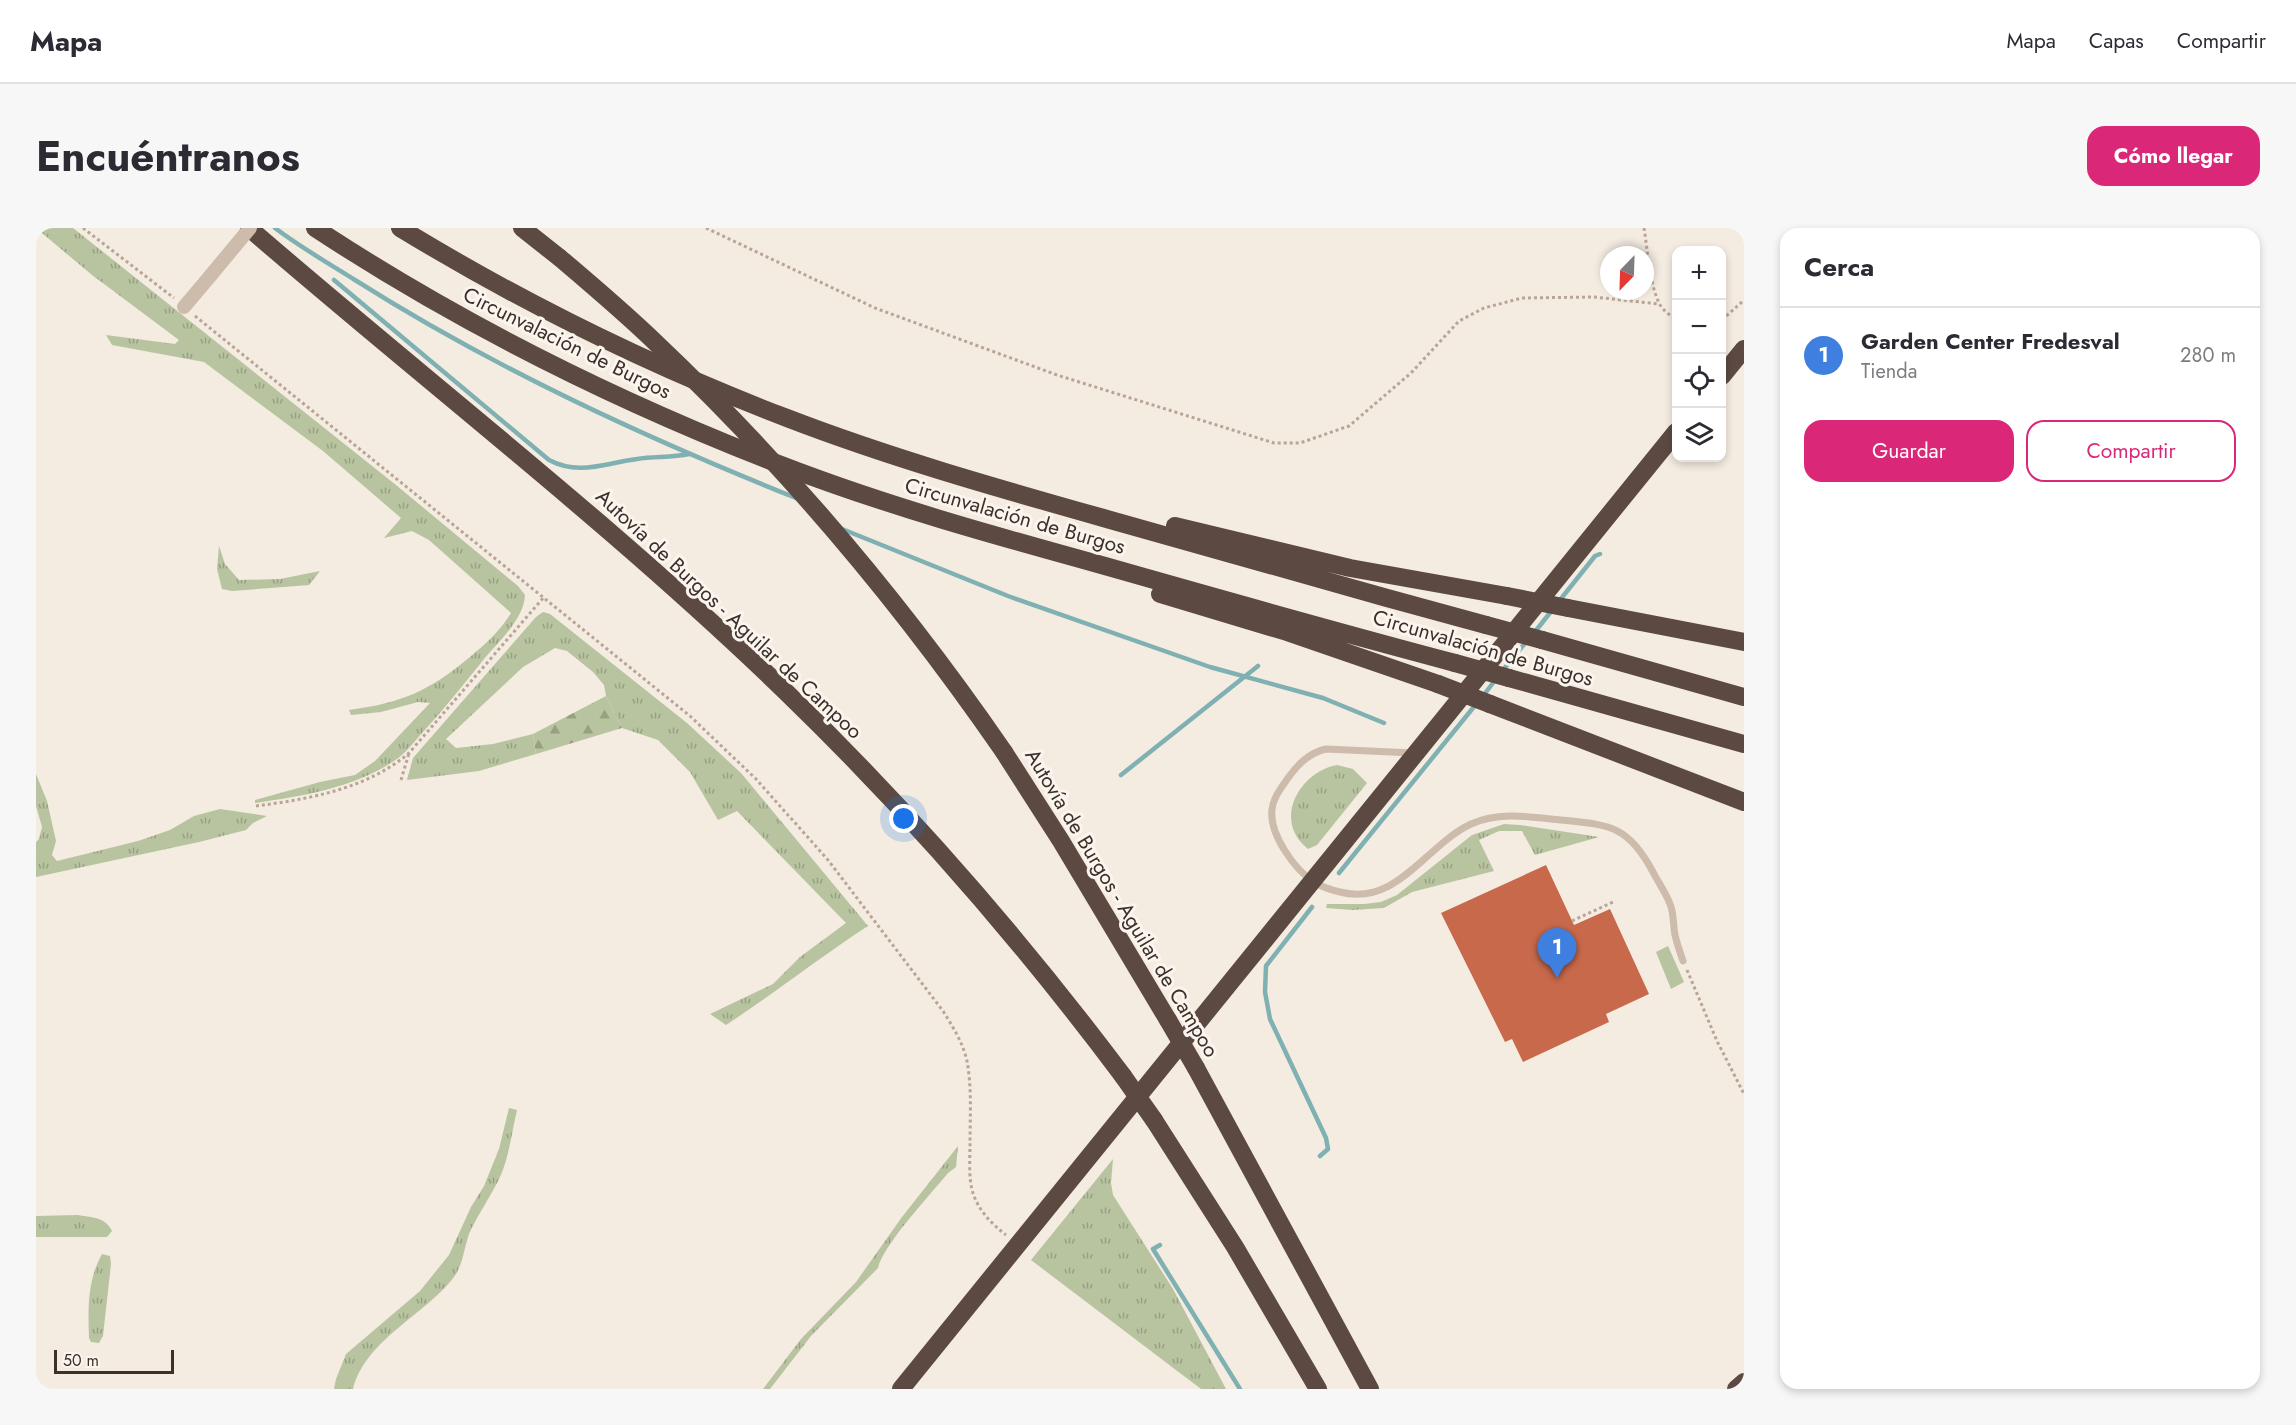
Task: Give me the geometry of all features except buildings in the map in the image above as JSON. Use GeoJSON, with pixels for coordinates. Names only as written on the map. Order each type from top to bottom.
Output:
{"type":"FeatureCollection","features":[{"type":"Feature","properties":{"kind":"highway","name":"Autovía de Burgos - Aguilar de Campoo"},"geometry":{"type":"LineString","coordinates":[[249,228],[577,504],[705,617],[785,692],[870,777],[990,909],[1060,994],[1123,1076],[1230,1238],[1318,1389]]}},
{"type":"Feature","properties":{"kind":"highway","name":"Circunvalación de Burgos"},"geometry":{"type":"LineString","coordinates":[[315,228],[437,303],[586,381],[688,427],[782,465],[866,495],[1055,553],[1744,744]]}},
{"type":"Feature","properties":{"kind":"highway","name":"Circunvalación de Burgos"},"geometry":{"type":"LineString","coordinates":[[400,228],[492,281],[590,332],[702,383],[820,431],[988,485],[1744,697]]}},
{"type":"Feature","properties":{"kind":"highway","name":"Autovía de Burgos - Aguilar de Campoo"},"geometry":{"type":"LineString","coordinates":[[522,228],[560,258],[682,368],[802,492],[899,608],[948,672],[1004,752],[1061,841],[1168,1020],[1370,1389]]}},
{"type":"Feature","properties":{"kind":"highway"},"geometry":{"type":"LineString","coordinates":[[1726,371],[1744,349]]}},
{"type":"Feature","properties":{"kind":"highway"},"geometry":{"type":"LineString","coordinates":[[820,431],[1241,543],[1350,568],[1744,642]]}},
{"type":"Feature","properties":{"kind":"highway"},"geometry":{"type":"LineString","coordinates":[[901,1389],[1672,438]]}},
{"type":"Feature","properties":{"kind":"highway"},"geometry":{"type":"LineString","coordinates":[[866,495],[1015,548],[1287,632],[1438,684],[1744,802]]}},
{"type":"Feature","properties":{"kind":"highway"},"geometry":{"type":"LineString","coordinates":[[1568,608],[1744,635]]}},
{"type":"Feature","properties":{"kind":"highway"},"geometry":{"type":"LineString","coordinates":[[1736,1389],[1744,1382]]}},
{"type":"Feature","properties":{"kind":"street"},"geometry":{"type":"LineString","coordinates":[[184,307],[249,228]]}},
{"type":"Feature","properties":{"kind":"lane"},"geometry":{"type":"LineString","coordinates":[[1415,753],[1326,749],[1315,752],[1294,770],[1276,797],[1272,811],[1273,823],[1279,840],[1294,864],[1312,881],[1355,895],[1381,891],[1394,884],[1461,830],[1494,817],[1521,816],[1593,824],[1614,829],[1626,835],[1639,847],[1671,905],[1675,937],[1683,961]]}},
{"type":"Feature","properties":{"kind":"path"},"geometry":{"type":"LineString","coordinates":[[82,228],[184,307],[690,716],[756,779],[828,860],[944,1011],[962,1045],[966,1060],[969,1090],[969,1170],[973,1194],[992,1224],[1018,1245]]}},
{"type":"Feature","properties":{"kind":"path"},"geometry":{"type":"LineString","coordinates":[[706,228],[875,308],[1057,375],[1274,443],[1300,443],[1349,426],[1412,373],[1459,321],[1484,308],[1522,298],[1594,297],[1659,304]]}},
{"type":"Feature","properties":{"kind":"path"},"geometry":{"type":"LineString","coordinates":[[1644,228],[1651,273],[1659,304],[1672,316]]}},
{"type":"Feature","properties":{"kind":"path"},"geometry":{"type":"LineString","coordinates":[[1726,316],[1744,300]]}},
{"type":"Feature","properties":{"kind":"path"},"geometry":{"type":"LineString","coordinates":[[256,806],[304,800],[366,780],[397,763],[409,753],[544,597]]}},
{"type":"Feature","properties":{"kind":"path"},"geometry":{"type":"LineString","coordinates":[[401,780],[409,753]]}},
{"type":"Feature","properties":{"kind":"path"},"geometry":{"type":"LineString","coordinates":[[1572,921],[1615,901]]}},
{"type":"Feature","properties":{"kind":"path"},"geometry":{"type":"LineString","coordinates":[[1683,961],[1717,1041],[1744,1094]]}},
{"type":"Feature","properties":{"kind":"green space"},"geometry":{"type":"Polygon","coordinates":[[[36,228],[73,228],[396,485],[518,586],[525,595],[524,604],[510,629],[431,723],[394,761],[362,778],[327,790],[255,803],[255,800],[355,775],[375,761],[430,703],[418,702],[381,712],[351,715],[349,710],[384,704],[428,687],[482,647],[511,613],[429,540],[412,531],[384,538],[401,518],[323,451],[204,362],[112,345],[106,335],[175,344],[179,340],[92,275],[36,228]]]}},
{"type":"Feature","properties":{"kind":"green space"},"geometry":{"type":"Polygon","coordinates":[[[219,546],[225,564],[239,580],[280,579],[320,571],[309,585],[232,591],[222,589],[217,569],[219,546]]]}},
{"type":"Feature","properties":{"kind":"green space"},"geometry":{"type":"Polygon","coordinates":[[[543,612],[550,614],[687,723],[741,773],[868,926],[726,1025],[710,1014],[773,984],[800,957],[846,923],[737,811],[718,820],[690,772],[658,740],[622,728],[606,696],[604,685],[593,672],[567,651],[555,648],[523,667],[446,739],[456,748],[493,744],[533,734],[536,754],[479,771],[407,780],[413,758],[536,617],[543,612]]]}},
{"type":"Feature","properties":{"kind":"green space"},"geometry":{"type":"Polygon","coordinates":[[[606,696],[622,728],[536,754],[533,734],[606,696]]]}},
{"type":"Feature","properties":{"kind":"green space"},"geometry":{"type":"Polygon","coordinates":[[[1337,765],[1353,769],[1367,783],[1317,845],[1308,849],[1297,838],[1292,825],[1291,812],[1295,799],[1311,777],[1323,769],[1337,765]]]}},
{"type":"Feature","properties":{"kind":"green space"},"geometry":{"type":"Polygon","coordinates":[[[36,774],[47,801],[56,841],[52,855],[57,861],[138,841],[170,830],[194,816],[220,809],[267,816],[253,823],[246,830],[36,877],[36,842],[42,827],[36,806],[36,774]]]}},
{"type":"Feature","properties":{"kind":"green space"},"geometry":{"type":"Polygon","coordinates":[[[1504,824],[1599,837],[1535,855],[1522,831],[1499,831],[1479,840],[1494,871],[1412,892],[1384,908],[1352,910],[1326,908],[1327,904],[1381,902],[1397,895],[1472,835],[1504,824]]]}},
{"type":"Feature","properties":{"kind":"green space"},"geometry":{"type":"Polygon","coordinates":[[[1668,946],[1684,982],[1671,989],[1656,952],[1668,946]]]}},
{"type":"Feature","properties":{"kind":"green space"},"geometry":{"type":"Polygon","coordinates":[[[509,1108],[517,1110],[506,1161],[500,1177],[469,1234],[454,1277],[442,1291],[397,1329],[370,1356],[353,1389],[334,1389],[346,1354],[420,1291],[449,1255],[471,1207],[484,1186],[499,1149],[509,1108]]]}},
{"type":"Feature","properties":{"kind":"green space"},"geometry":{"type":"Polygon","coordinates":[[[958,1146],[956,1167],[948,1173],[898,1233],[878,1268],[811,1336],[770,1389],[763,1389],[801,1339],[856,1282],[902,1217],[958,1146]]]}},
{"type":"Feature","properties":{"kind":"green space"},"geometry":{"type":"Polygon","coordinates":[[[1113,1159],[1111,1183],[1113,1195],[1173,1289],[1226,1389],[1201,1389],[1031,1260],[1113,1159]]]}},
{"type":"Feature","properties":{"kind":"green space"},"geometry":{"type":"Polygon","coordinates":[[[77,1215],[102,1220],[112,1231],[107,1237],[36,1237],[36,1216],[77,1215]]]}},
{"type":"Feature","properties":{"kind":"green space"},"geometry":{"type":"Polygon","coordinates":[[[102,1254],[110,1256],[111,1264],[103,1336],[99,1343],[91,1342],[89,1338],[89,1306],[93,1274],[102,1254]]]}},
{"type":"Feature","properties":{"kind":"waterway"},"geometry":{"type":"LineString","coordinates":[[275,228],[314,255],[408,312],[516,372],[683,451],[796,498]]}},
{"type":"Feature","properties":{"kind":"waterway"},"geometry":{"type":"LineString","coordinates":[[334,280],[549,460],[560,465],[582,468],[643,458],[689,454]]}},
{"type":"Feature","properties":{"kind":"waterway"},"geometry":{"type":"LineString","coordinates":[[842,529],[1008,596],[1210,667],[1323,698],[1384,723]]}},
{"type":"Feature","properties":{"kind":"waterway"},"geometry":{"type":"LineString","coordinates":[[1560,600],[1595,556],[1600,554]]}},
{"type":"Feature","properties":{"kind":"waterway"},"geometry":{"type":"LineString","coordinates":[[1534,633],[1553,609]]}},
{"type":"Feature","properties":{"kind":"waterway"},"geometry":{"type":"LineString","coordinates":[[1503,670],[1526,642]]}},
{"type":"Feature","properties":{"kind":"waterway"},"geometry":{"type":"LineString","coordinates":[[1121,775],[1258,666]]}},
{"type":"Feature","properties":{"kind":"waterway"},"geometry":{"type":"LineString","coordinates":[[1483,696],[1496,679]]}},
{"type":"Feature","properties":{"kind":"waterway"},"geometry":{"type":"LineString","coordinates":[[1339,873],[1477,703]]}},
{"type":"Feature","properties":{"kind":"waterway"},"geometry":{"type":"LineString","coordinates":[[1312,907],[1266,966],[1265,992],[1270,1019],[1326,1138],[1328,1149],[1320,1156]]}},
{"type":"Feature","properties":{"kind":"waterway"},"geometry":{"type":"LineString","coordinates":[[1160,1245],[1153,1249],[1240,1389]]}},
{"type":"Feature","properties":{"kind":"place","name":"Garden Center Fredesval"},"geometry":{"type":"Point","coordinates":[1557,978]}}]}
